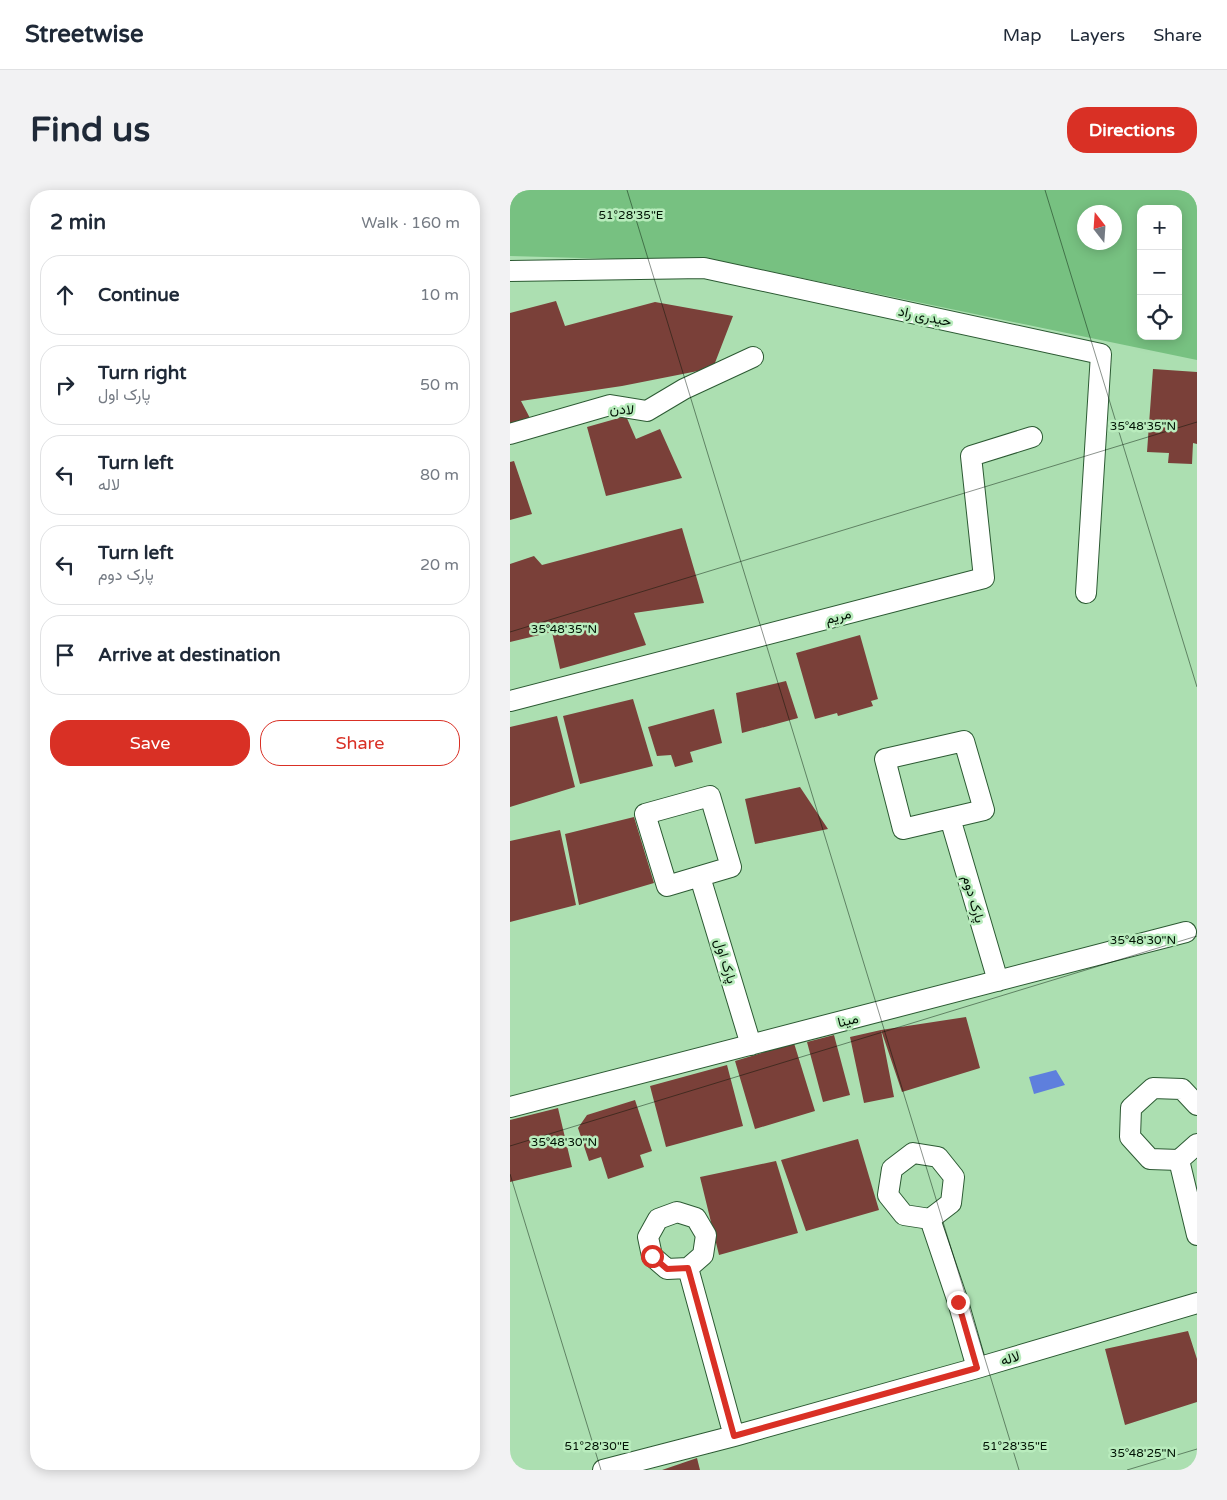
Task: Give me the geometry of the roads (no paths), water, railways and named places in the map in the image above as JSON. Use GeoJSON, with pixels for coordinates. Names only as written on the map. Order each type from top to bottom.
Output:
{"type":"FeatureCollection","features":[{"type":"Feature","properties":{"kind":"street","name":"حیدری راد"},"geometry":{"type":"LineString","coordinates":[[510,271],[704,268],[1101,354],[1086,593]]}},
{"type":"Feature","properties":{"kind":"street","name":"لادن"},"geometry":{"type":"LineString","coordinates":[[510,434],[610,406],[647,411],[684,389],[753,356]]}},
{"type":"Feature","properties":{"kind":"street","name":"مریم"},"geometry":{"type":"LineString","coordinates":[[510,701],[984,578],[970,456],[1032,437]]}},
{"type":"Feature","properties":{"kind":"street"},"geometry":{"type":"LineString","coordinates":[[964,741],[984,810],[950,818],[903,829],[885,759],[964,741]]}},
{"type":"Feature","properties":{"kind":"street"},"geometry":{"type":"LineString","coordinates":[[710,796],[732,867],[700,877],[667,886],[645,814],[710,796]]}},
{"type":"Feature","properties":{"kind":"street","name":"پارک دوم"},"geometry":{"type":"LineString","coordinates":[[950,818],[998,981]]}},
{"type":"Feature","properties":{"kind":"street","name":"پارک اول"},"geometry":{"type":"LineString","coordinates":[[700,877],[751,1045]]}},
{"type":"Feature","properties":{"kind":"street","name":"مینا"},"geometry":{"type":"LineString","coordinates":[[510,1107],[1186,932]]}},
{"type":"Feature","properties":{"kind":"street"},"geometry":{"type":"LineString","coordinates":[[1197,1106],[1182,1089],[1152,1088],[1131,1108],[1130,1137],[1150,1159],[1179,1160],[1197,1144]]}},
{"type":"Feature","properties":{"kind":"street"},"geometry":{"type":"LineString","coordinates":[[1179,1160],[1197,1235]]}},
{"type":"Feature","properties":{"kind":"street"},"geometry":{"type":"LineString","coordinates":[[930,1218],[958,1302],[977,1368]]}},
{"type":"Feature","properties":{"kind":"street"},"geometry":{"type":"LineString","coordinates":[[688,1268],[734,1436]]}},
{"type":"Feature","properties":{"kind":"street","name":"لاله"},"geometry":{"type":"LineString","coordinates":[[604,1470],[977,1368],[1191,1305]]}},
{"type":"Feature","properties":{"kind":"water"},"geometry":{"type":"Polygon","coordinates":[[[1056,1070],[1065,1085],[1034,1094],[1029,1077],[1056,1070]]]}}]}
